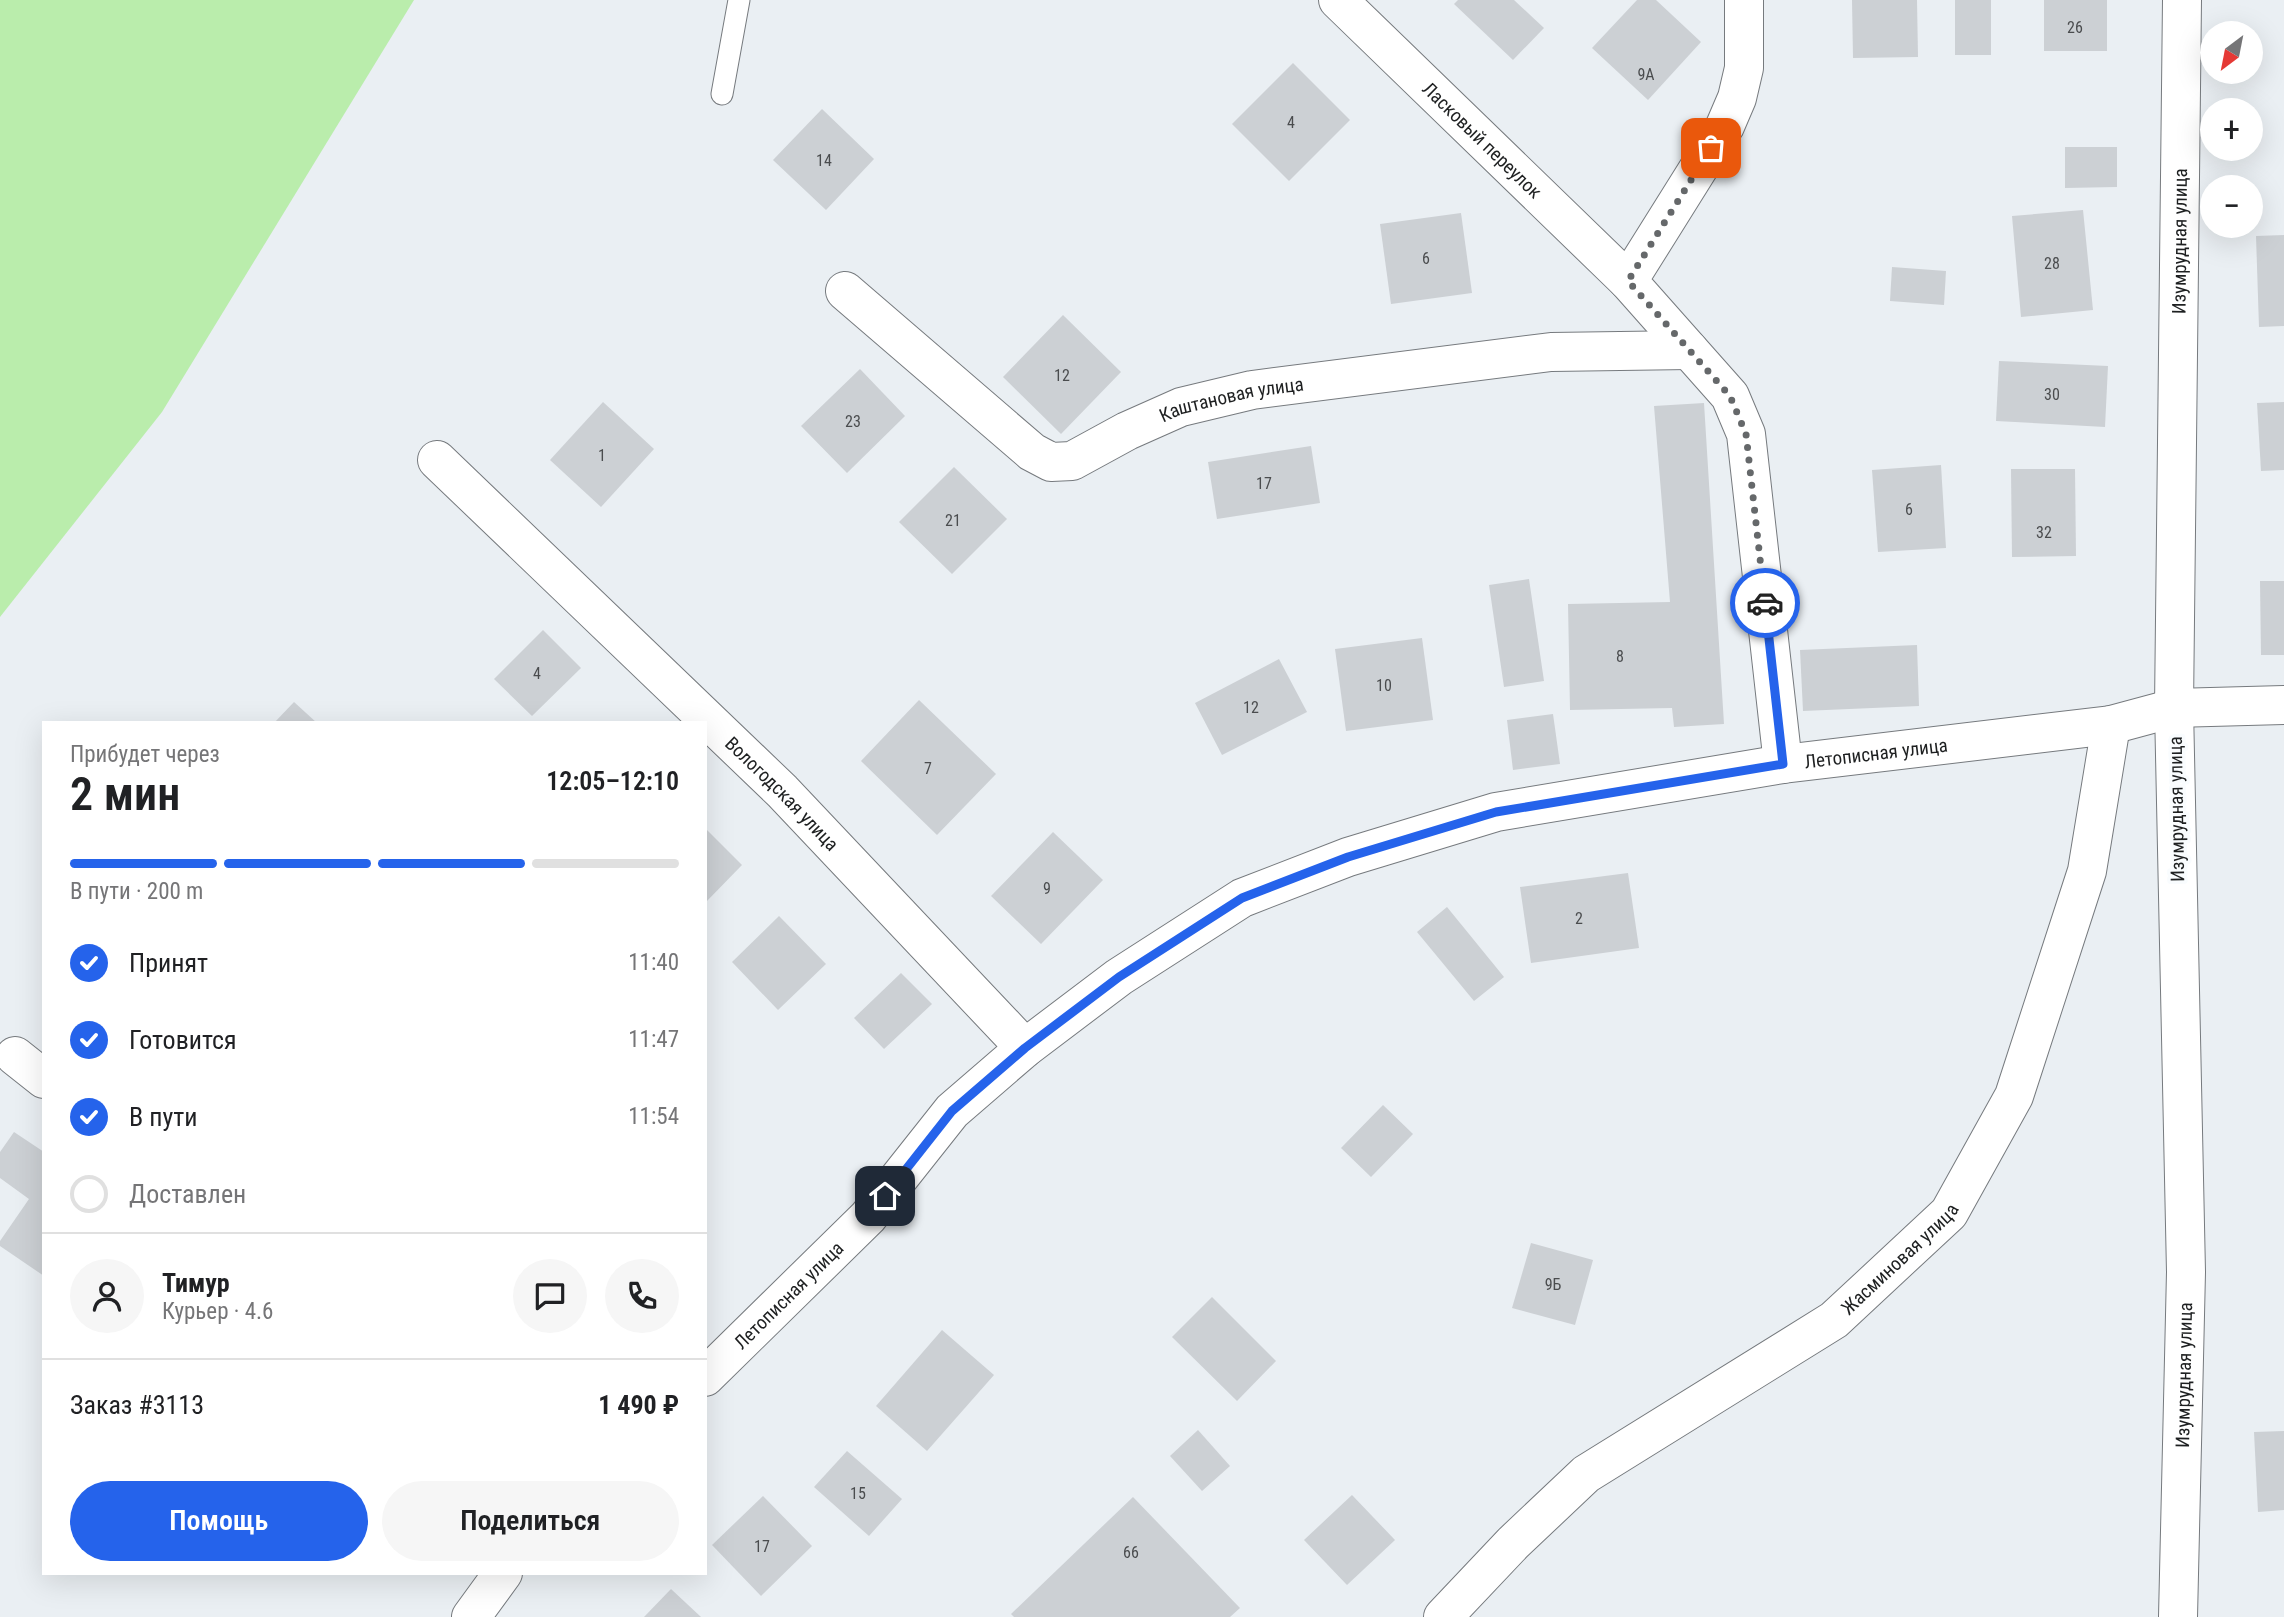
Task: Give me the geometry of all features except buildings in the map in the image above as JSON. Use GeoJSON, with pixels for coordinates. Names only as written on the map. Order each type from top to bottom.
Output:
{"type":"FeatureCollection","features":[{"type":"Feature","properties":{"kind":"street","name":"Ласковый переулок"},"geometry":{"type":"LineString","coordinates":[[1338,0],[1628,281]]}},
{"type":"Feature","properties":{"kind":"street"},"geometry":{"type":"LineString","coordinates":[[1744,0],[1744,68],[1737,98],[1725,126],[1628,281],[1730,396],[1746,434],[1783,764]]}},
{"type":"Feature","properties":{"kind":"street","name":"Изумрудная улица"},"geometry":{"type":"LineString","coordinates":[[2178,1617],[2186,1272],[2174,708],[2182,0]]}},
{"type":"Feature","properties":{"kind":"street","name":"Каштановая улица"},"geometry":{"type":"LineString","coordinates":[[845,291],[1032,452],[1051,463],[1072,461],[1127,430],[1181,407],[1252,390],[1551,352],[1689,350]]}},
{"type":"Feature","properties":{"kind":"street","name":"Вологодская улица"},"geometry":{"type":"LineString","coordinates":[[437,460],[782,791],[1025,1048]]}},
{"type":"Feature","properties":{"kind":"street","name":"Летописная улица"},"geometry":{"type":"LineString","coordinates":[[707,1375],[868,1217],[952,1111],[1025,1048],[1119,977],[1242,898],[1348,857],[1496,812],[1783,764],[2111,725],[2174,708],[2284,705]]}},
{"type":"Feature","properties":{"kind":"street","name":"Жасминовая улица"},"geometry":{"type":"LineString","coordinates":[[1443,1617],[1513,1543],[1586,1474],[1834,1320],[1949,1213],[2014,1096],[2087,871],[2111,725]]}},
{"type":"Feature","properties":{"kind":"street"},"geometry":{"type":"LineString","coordinates":[[471,1617],[502,1575]]}},
{"type":"Feature","properties":{"kind":"lane"},"geometry":{"type":"LineString","coordinates":[[722,94],[739,0]]}},
{"type":"Feature","properties":{"kind":"green space"},"geometry":{"type":"Polygon","coordinates":[[[0,0],[414,0],[162,412],[0,617],[0,0]]]}},
{"type":"Feature","properties":{"kind":"way so far"},"geometry":{"type":"LineString","coordinates":[[1711,148],[1628,281],[1730,396],[1746,434],[1765,603]]}},
{"type":"Feature","properties":{"kind":"route"},"geometry":{"type":"LineString","coordinates":[[885,1196],[952,1111],[1025,1048],[1119,977],[1242,898],[1348,857],[1496,812],[1783,764],[1765,603]]}}]}
